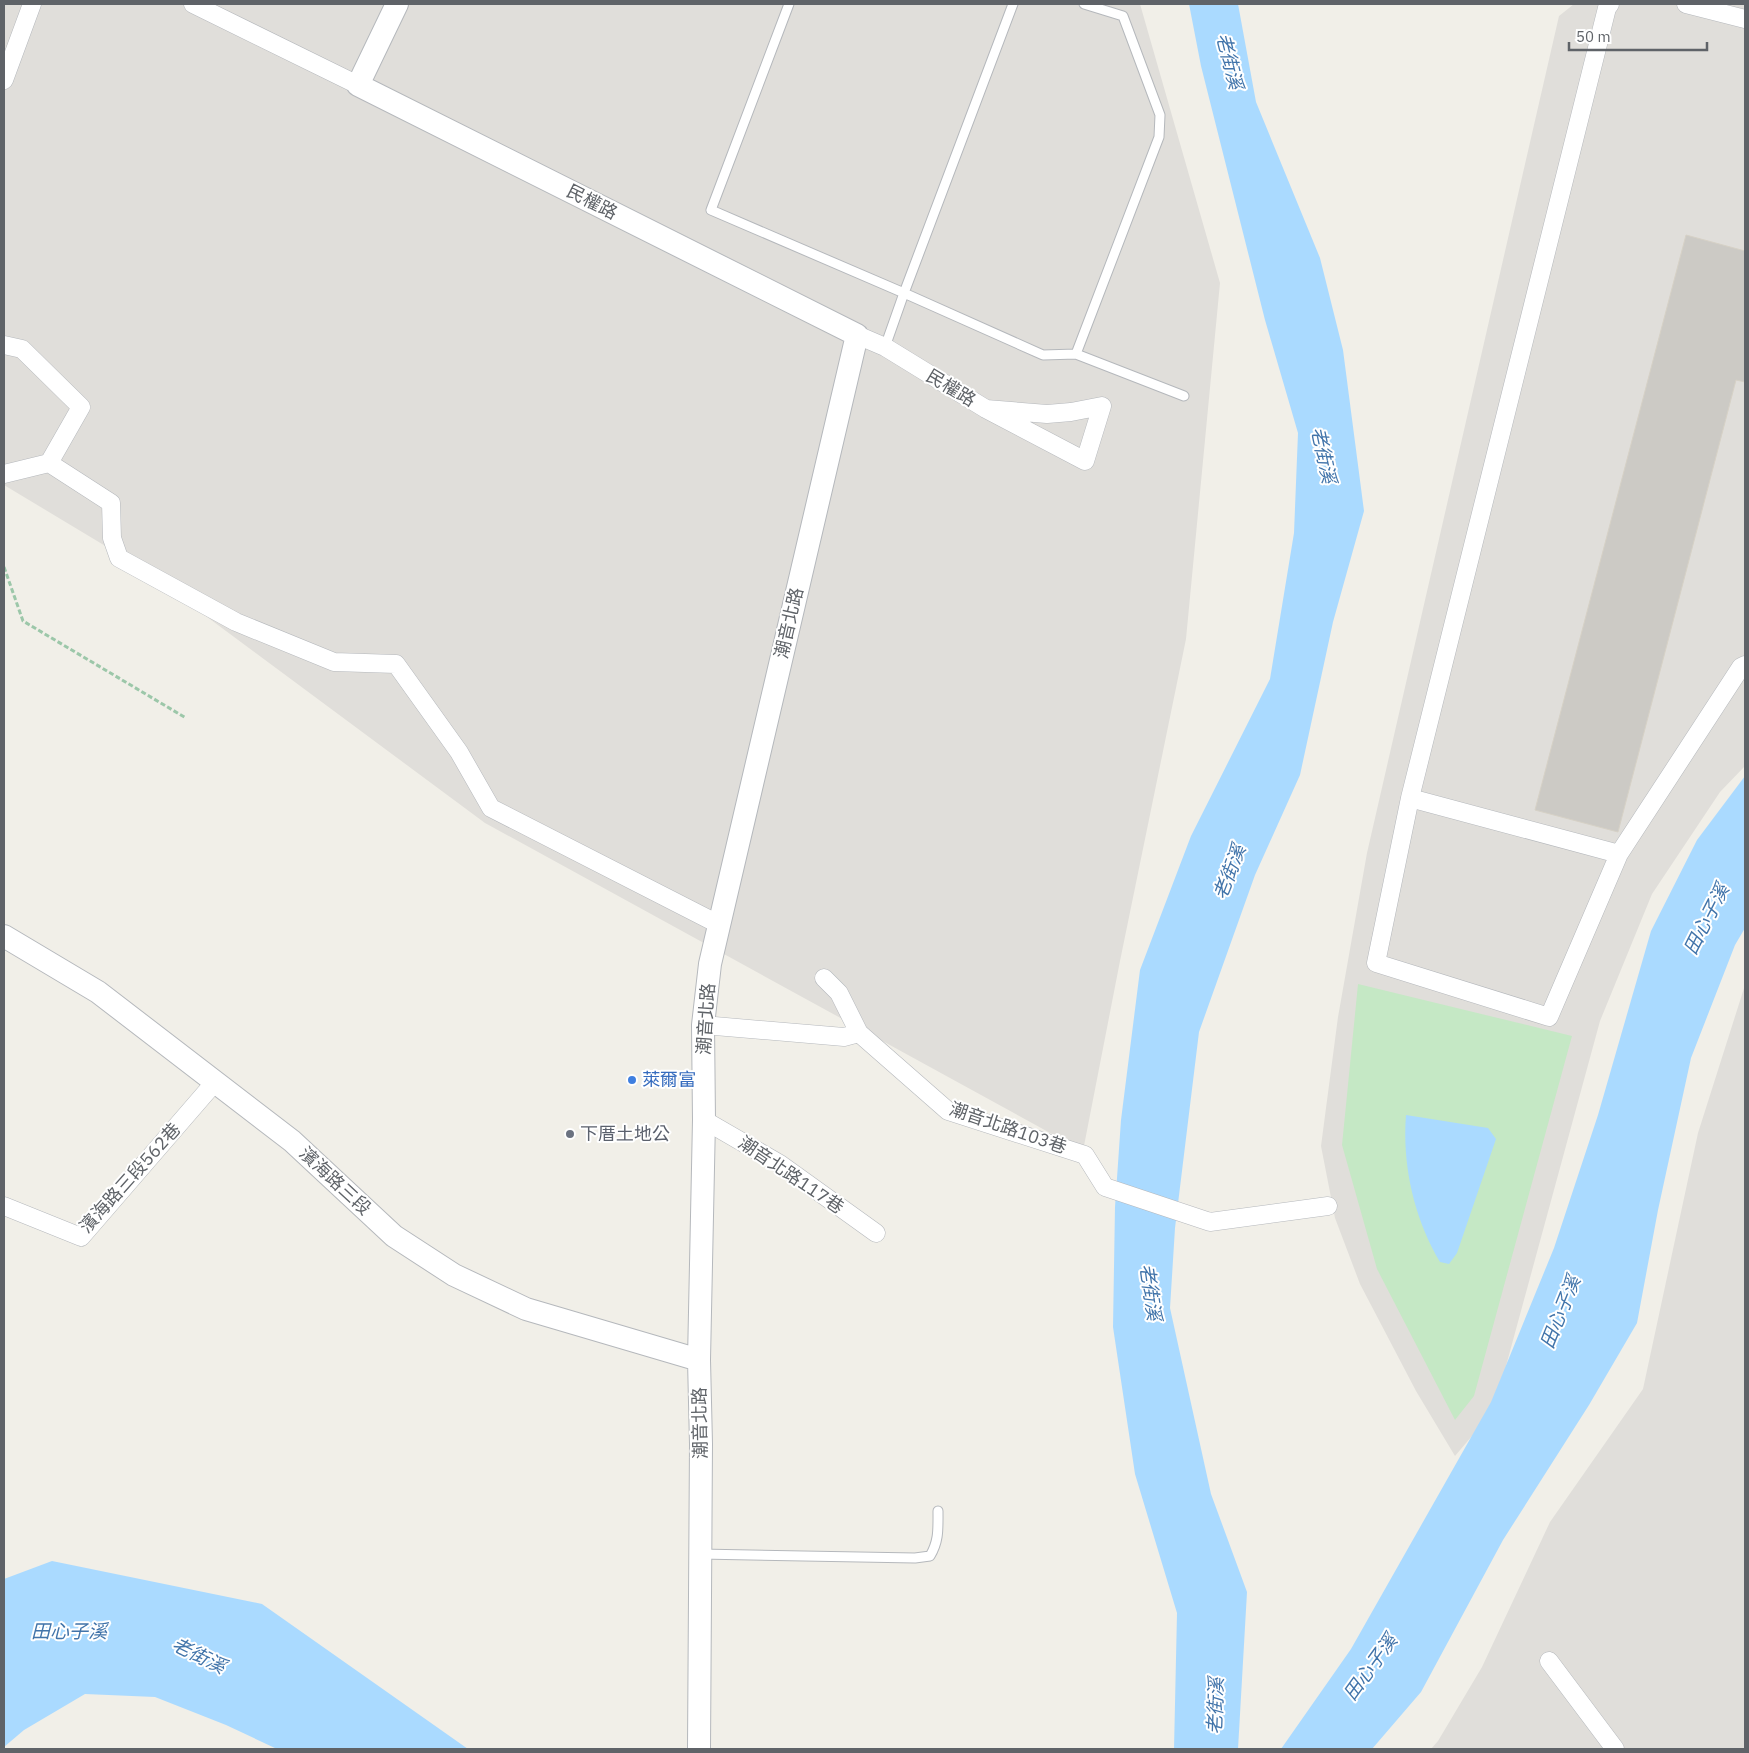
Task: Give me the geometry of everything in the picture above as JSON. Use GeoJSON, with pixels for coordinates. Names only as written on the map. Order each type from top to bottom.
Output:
{"type":"FeatureCollection","features":[{"type":"Feature","properties":{"kind":"street"},"geometry":{"type":"LineString","coordinates":[[4,80],[32,4]]}},
{"type":"Feature","properties":{"kind":"street","name":"民權路"},"geometry":{"type":"LineString","coordinates":[[193,4],[885,348],[986,409],[1085,461],[1102,406],[1047,414],[986,409]]}},
{"type":"Feature","properties":{"kind":"street"},"geometry":{"type":"LineString","coordinates":[[358,85],[397,4]]}},
{"type":"Feature","properties":{"kind":"street"},"geometry":{"type":"LineString","coordinates":[[1610,4],[1607,8],[1410,798],[1376,963],[1549,1017],[1619,854],[1741,667],[1745,665]]}},
{"type":"Feature","properties":{"kind":"street"},"geometry":{"type":"LineString","coordinates":[[1686,4],[1745,19]]}},
{"type":"Feature","properties":{"kind":"street","name":"潮音北路"},"geometry":{"type":"LineString","coordinates":[[699,1749],[699,1360],[704,1120],[703,1025],[710,964],[857,335]]}},
{"type":"Feature","properties":{"kind":"street"},"geometry":{"type":"LineString","coordinates":[[4,346],[22,349],[80,407],[49,464]]}},
{"type":"Feature","properties":{"kind":"street"},"geometry":{"type":"LineString","coordinates":[[4,474],[49,464],[111,503],[112,538],[119,558],[236,622],[334,662],[396,664],[459,752],[491,808],[720,925]]}},
{"type":"Feature","properties":{"kind":"street"},"geometry":{"type":"LineString","coordinates":[[1410,798],[1619,854]]}},
{"type":"Feature","properties":{"kind":"street","name":"濱海路三段"},"geometry":{"type":"LineString","coordinates":[[4,936],[98,992],[292,1140],[394,1236],[454,1275],[526,1309],[699,1360]]}},
{"type":"Feature","properties":{"kind":"street","name":"潮音北路103巷"},"geometry":{"type":"LineString","coordinates":[[824,978],[839,993],[859,1033],[948,1111],[1085,1155],[1105,1187],[1210,1222],[1328,1206]]}},
{"type":"Feature","properties":{"kind":"street"},"geometry":{"type":"LineString","coordinates":[[703,1025],[844,1037],[859,1033]]}},
{"type":"Feature","properties":{"kind":"street","name":"濱海路三段562巷"},"geometry":{"type":"LineString","coordinates":[[4,1206],[81,1237],[215,1082]]}},
{"type":"Feature","properties":{"kind":"street","name":"潮音北路117巷"},"geometry":{"type":"LineString","coordinates":[[704,1120],[780,1164],[876,1233]]}},
{"type":"Feature","properties":{"kind":"street"},"geometry":{"type":"LineString","coordinates":[[1549,1661],[1615,1749]]}},
{"type":"Feature","properties":{"kind":"lane"},"geometry":{"type":"LineString","coordinates":[[789,4],[711,210],[1043,355],[1076,354],[1184,396]]}},
{"type":"Feature","properties":{"kind":"lane"},"geometry":{"type":"LineString","coordinates":[[885,348],[1013,4]]}},
{"type":"Feature","properties":{"kind":"lane"},"geometry":{"type":"LineString","coordinates":[[1076,354],[1159,137],[1160,115],[1123,16],[1084,4]]}},
{"type":"Feature","properties":{"kind":"lane"},"geometry":{"type":"LineString","coordinates":[[700,1554],[915,1558],[930,1556],[936,1546],[938,1511]]}},
{"type":"Feature","properties":{"kind":"path"},"geometry":{"type":"LineString","coordinates":[[4,567],[23,621],[186,718]]}},
{"type":"Feature","properties":{"kind":"shaded area"},"geometry":{"type":"Polygon","coordinates":[[[4,4],[1140,4],[1220,283],[1186,639],[1083,1151],[485,823],[137,565],[4,485],[4,4]]]}},
{"type":"Feature","properties":{"kind":"shaded area"},"geometry":{"type":"Polygon","coordinates":[[[1574,4],[1745,4],[1745,766],[1720,792],[1652,894],[1600,1021],[1494,1410],[1455,1456],[1416,1391],[1360,1284],[1335,1218],[1321,1146],[1338,1017],[1367,853],[1559,16],[1574,4]]]}},
{"type":"Feature","properties":{"kind":"shaded area"},"geometry":{"type":"Polygon","coordinates":[[[1745,985],[1745,1749],[1431,1749],[1438,1741],[1482,1667],[1550,1522],[1643,1389],[1698,1133],[1745,985]]]}},
{"type":"Feature","properties":{"kind":"green space"},"geometry":{"type":"Polygon","coordinates":[[[1358,984],[1572,1036],[1474,1396],[1455,1420],[1377,1269],[1342,1145],[1358,984]]]}},
{"type":"Feature","properties":{"kind":"water","name":"老街溪"},"geometry":{"type":"Polygon","coordinates":[[[1189,4],[1238,4],[1256,102],[1320,258],[1343,350],[1364,511],[1333,622],[1300,775],[1255,875],[1199,1032],[1175,1228],[1170,1308],[1211,1494],[1247,1592],[1238,1749],[1174,1749],[1177,1613],[1135,1474],[1113,1327],[1115,1207],[1121,1120],[1140,970],[1191,836],[1270,679],[1294,533],[1298,433],[1265,320],[1201,66],[1189,4]]]}},
{"type":"Feature","properties":{"kind":"water"},"geometry":{"type":"Polygon","coordinates":[[[1745,776],[1745,928],[1735,945],[1691,1058],[1658,1210],[1637,1323],[1589,1405],[1503,1540],[1421,1692],[1372,1749],[1281,1749],[1351,1649],[1491,1402],[1554,1248],[1598,1115],[1651,931],[1697,840],[1745,776]]]}},
{"type":"Feature","properties":{"kind":"water"},"geometry":{"type":"Polygon","coordinates":[[[1406,1115],[1488,1128],[1496,1139],[1457,1253],[1449,1264],[1440,1262],[1423,1228],[1417,1209],[1408,1172],[1405,1134],[1406,1115]]]}},
{"type":"Feature","properties":{"kind":"water","name":"田心子溪"},"geometry":{"type":"Polygon","coordinates":[[[52,1561],[262,1604],[468,1749],[277,1749],[226,1725],[155,1697],[85,1694],[24,1730],[4,1747],[4,1579],[52,1561]]]}},
{"type":"Feature","properties":{"kind":"building"},"geometry":{"type":"Polygon","coordinates":[[[1686,235],[1745,251],[1745,382],[1736,380],[1618,832],[1535,810],[1686,235]]]}},
{"type":"Feature","properties":{"kind":"place","name":"萊爾富"},"geometry":{"type":"Point","coordinates":[632,1080]}},
{"type":"Feature","properties":{"kind":"place","name":"下厝土地公"},"geometry":{"type":"Point","coordinates":[570,1134]}}]}
